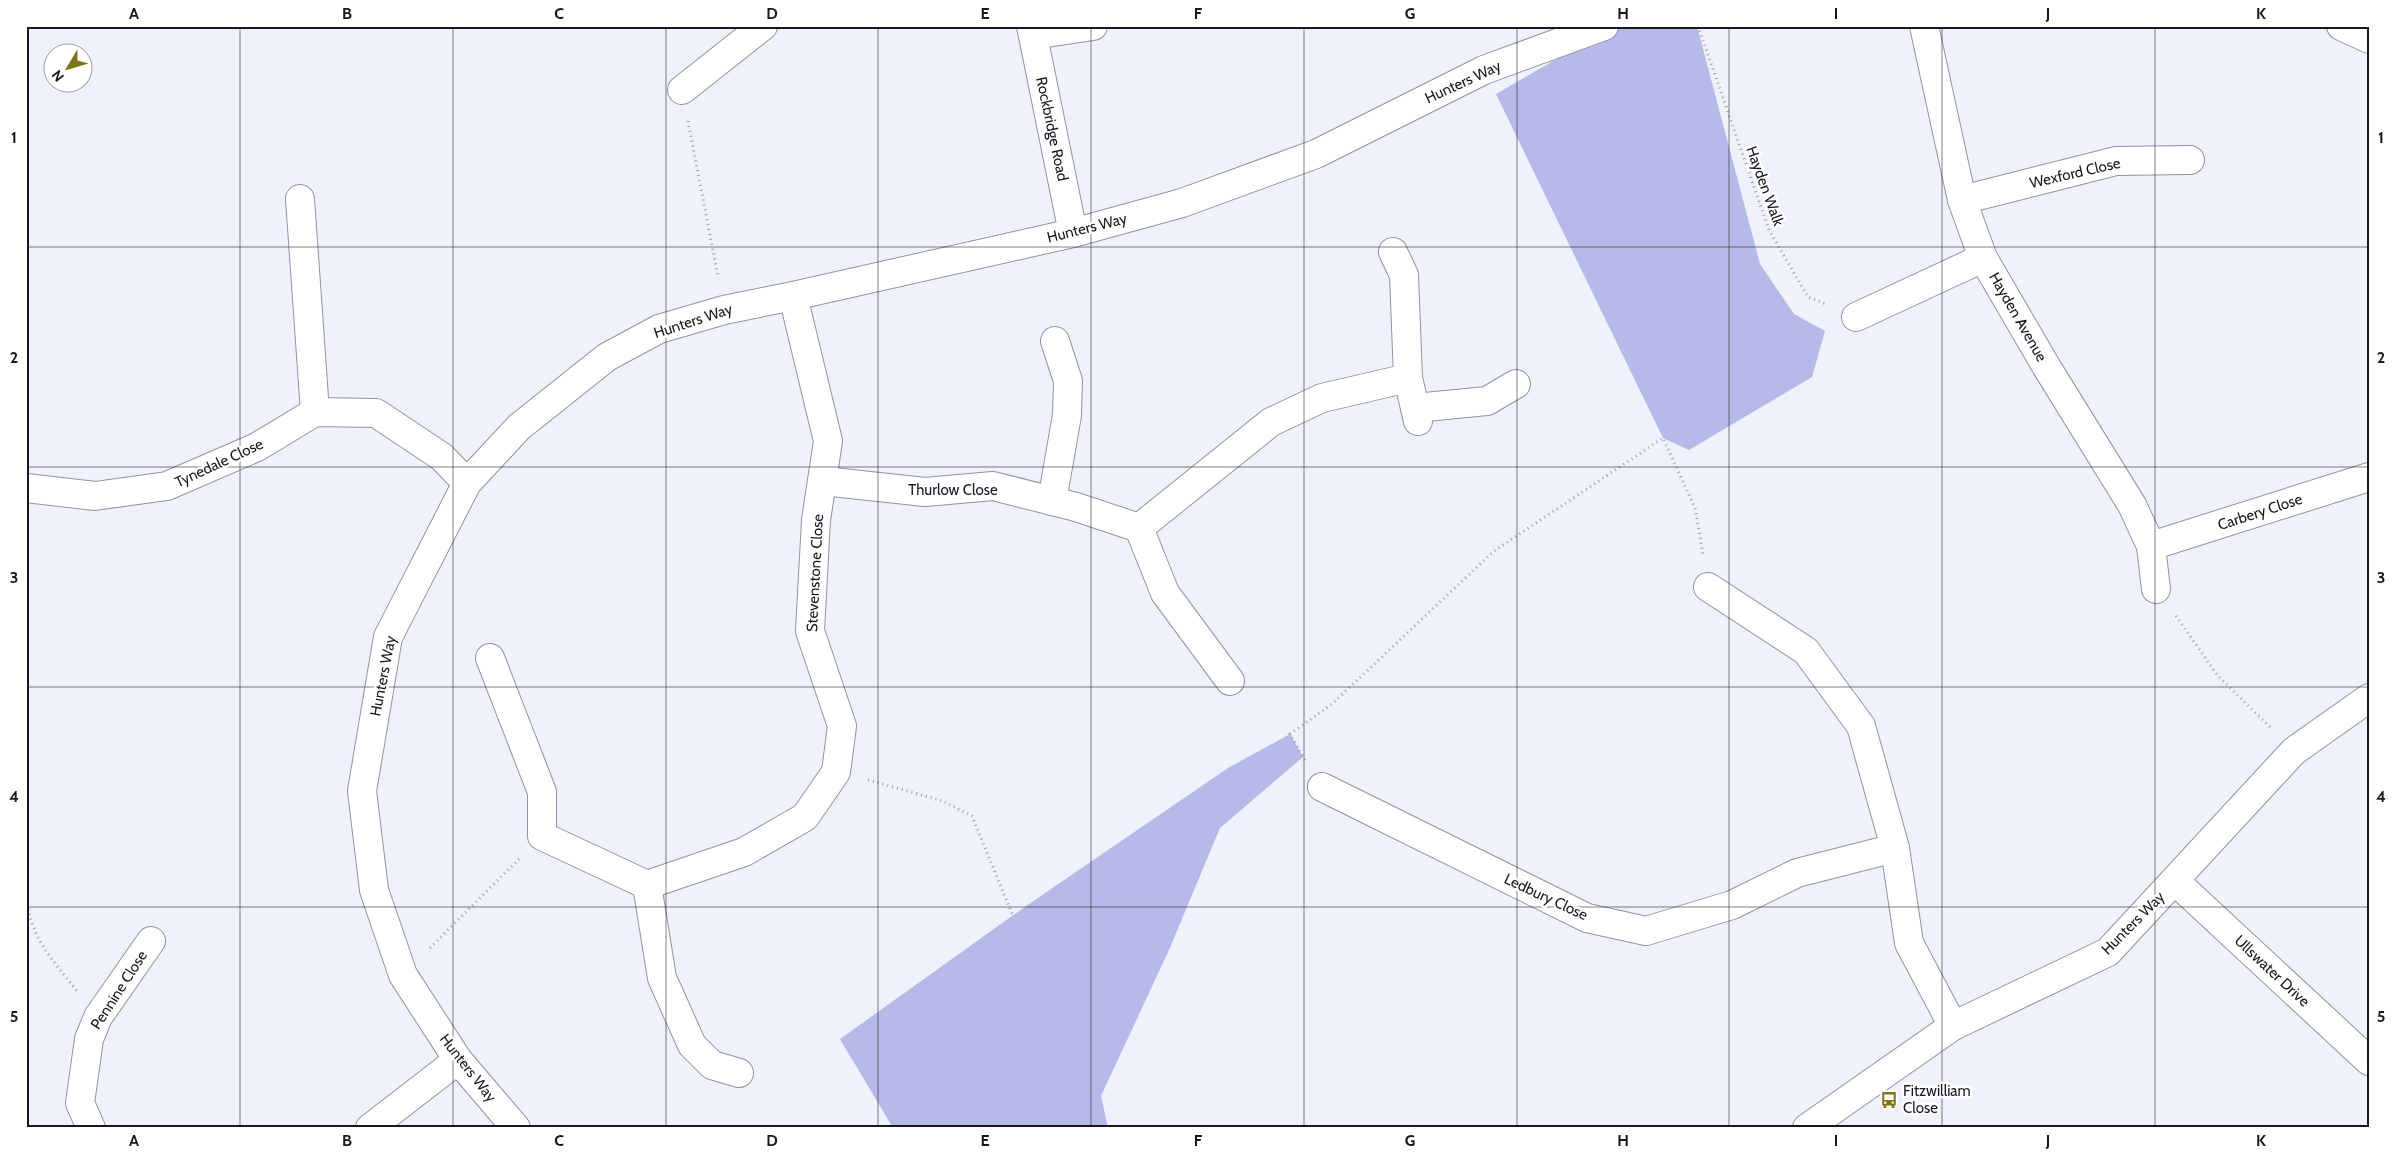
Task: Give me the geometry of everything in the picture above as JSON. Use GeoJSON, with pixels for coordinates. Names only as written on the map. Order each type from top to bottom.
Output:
{"type":"FeatureCollection","features":[{"type":"Feature","properties":{"kind":"street"},"geometry":{"type":"LineString","coordinates":[[682,90],[763,26]]}},
{"type":"Feature","properties":{"kind":"street"},"geometry":{"type":"LineString","coordinates":[[1032,31],[1093,26]]}},
{"type":"Feature","properties":{"kind":"street","name":"Hunters Way"},"geometry":{"type":"LineString","coordinates":[[516,1128],[458,1060],[403,975],[374,890],[362,791],[388,637],[467,483],[519,427],[607,358],[659,329],[724,310],[794,296],[1073,232],[1182,203],[1316,154],[1484,70],[1604,26]]}},
{"type":"Feature","properties":{"kind":"street","name":"Hayden Avenue"},"geometry":{"type":"LineString","coordinates":[[1924,26],[1962,200],[1984,258],[2132,505],[2150,546],[2156,589]]}},
{"type":"Feature","properties":{"kind":"street"},"geometry":{"type":"LineString","coordinates":[[2341,26],[2369,39]]}},
{"type":"Feature","properties":{"kind":"street","name":"Rockbridge Road"},"geometry":{"type":"LineString","coordinates":[[1032,31],[1073,232]]}},
{"type":"Feature","properties":{"kind":"street","name":"Wexford Close"},"geometry":{"type":"LineString","coordinates":[[1962,200],[2116,161],[2190,160]]}},
{"type":"Feature","properties":{"kind":"street"},"geometry":{"type":"LineString","coordinates":[[300,199],[315,412],[376,413],[442,457],[467,483]]}},
{"type":"Feature","properties":{"kind":"street"},"geometry":{"type":"LineString","coordinates":[[1393,252],[1404,275],[1408,378],[1417,414],[1487,401],[1516,384]]}},
{"type":"Feature","properties":{"kind":"street"},"geometry":{"type":"LineString","coordinates":[[1856,317],[1984,258]]}},
{"type":"Feature","properties":{"kind":"street","name":"Stevenstone Close"},"geometry":{"type":"LineString","coordinates":[[647,885],[744,852],[805,817],[836,772],[842,726],[810,631],[816,520],[828,441],[794,296]]}},
{"type":"Feature","properties":{"kind":"street"},"geometry":{"type":"LineString","coordinates":[[1052,501],[1067,415],[1068,381],[1054,341]]}},
{"type":"Feature","properties":{"kind":"street"},"geometry":{"type":"LineString","coordinates":[[1230,681],[1165,593],[1139,528],[1271,422],[1322,398],[1408,378]]}},
{"type":"Feature","properties":{"kind":"street","name":"Tynedale Close"},"geometry":{"type":"LineString","coordinates":[[26,488],[95,496],[167,486],[257,446],[315,412]]}},
{"type":"Feature","properties":{"kind":"street","name":"Carbery Close"},"geometry":{"type":"LineString","coordinates":[[2150,546],[2369,477]]}},
{"type":"Feature","properties":{"kind":"street","name":"Thurlow Close"},"geometry":{"type":"LineString","coordinates":[[823,481],[925,492],[993,486],[1052,501],[1139,528]]}},
{"type":"Feature","properties":{"kind":"street"},"geometry":{"type":"LineString","coordinates":[[1708,587],[1806,651],[1861,726],[1895,848],[1909,944],[1953,1026]]}},
{"type":"Feature","properties":{"kind":"street"},"geometry":{"type":"LineString","coordinates":[[490,658],[542,792],[542,836],[647,885],[662,978],[692,1045],[712,1065],[739,1073]]}},
{"type":"Feature","properties":{"kind":"street","name":"Hunters Way"},"geometry":{"type":"LineString","coordinates":[[1807,1128],[1953,1026],[2108,952],[2294,751],[2369,698]]}},
{"type":"Feature","properties":{"kind":"street","name":"Ledbury Close"},"geometry":{"type":"LineString","coordinates":[[1322,788],[1586,918],[1646,931],[1732,905],[1798,872],[1895,848]]}},
{"type":"Feature","properties":{"kind":"street","name":"Ullswater Drive"},"geometry":{"type":"LineString","coordinates":[[2175,881],[2369,1061]]}},
{"type":"Feature","properties":{"kind":"street","name":"Pennine Close"},"geometry":{"type":"LineString","coordinates":[[91,1128],[80,1103],[89,1039],[98,1017],[150,941]]}},
{"type":"Feature","properties":{"kind":"street"},"geometry":{"type":"LineString","coordinates":[[370,1128],[458,1060]]}},
{"type":"Feature","properties":{"kind":"path","name":"Hayden Walk"},"geometry":{"type":"LineString","coordinates":[[1698,26],[1768,230],[1808,297],[1856,317]]}},
{"type":"Feature","properties":{"kind":"path"},"geometry":{"type":"LineString","coordinates":[[682,90],[724,310]]}},
{"type":"Feature","properties":{"kind":"path"},"geometry":{"type":"LineString","coordinates":[[1322,788],[1290,734],[1332,704],[1494,551],[1663,438],[1696,508],[1708,587]]}},
{"type":"Feature","properties":{"kind":"path"},"geometry":{"type":"LineString","coordinates":[[2156,589],[2218,676],[2294,751]]}},
{"type":"Feature","properties":{"kind":"path"},"geometry":{"type":"LineString","coordinates":[[836,772],[943,801],[972,816],[1014,916]]}},
{"type":"Feature","properties":{"kind":"path"},"geometry":{"type":"LineString","coordinates":[[403,975],[542,836]]}},
{"type":"Feature","properties":{"kind":"path"},"geometry":{"type":"LineString","coordinates":[[26,894],[27,907],[39,942],[98,1017]]}},
{"type":"Feature","properties":{"kind":"shaded area"},"geometry":{"type":"Polygon","coordinates":[[[1614,26],[1697,26],[1760,264],[1794,314],[1825,331],[1812,377],[1689,450],[1663,438],[1496,94],[1614,26]]]}},
{"type":"Feature","properties":{"kind":"shaded area"},"geometry":{"type":"Polygon","coordinates":[[[1290,734],[1303,757],[1220,828],[1169,950],[1101,1096],[1108,1128],[893,1128],[840,1039],[1029,904],[1228,768],[1290,734]]]}},
{"type":"Feature","properties":{"kind":"place","name":"Fitzwilliam Close"},"geometry":{"type":"Point","coordinates":[1889,1100]}}]}
